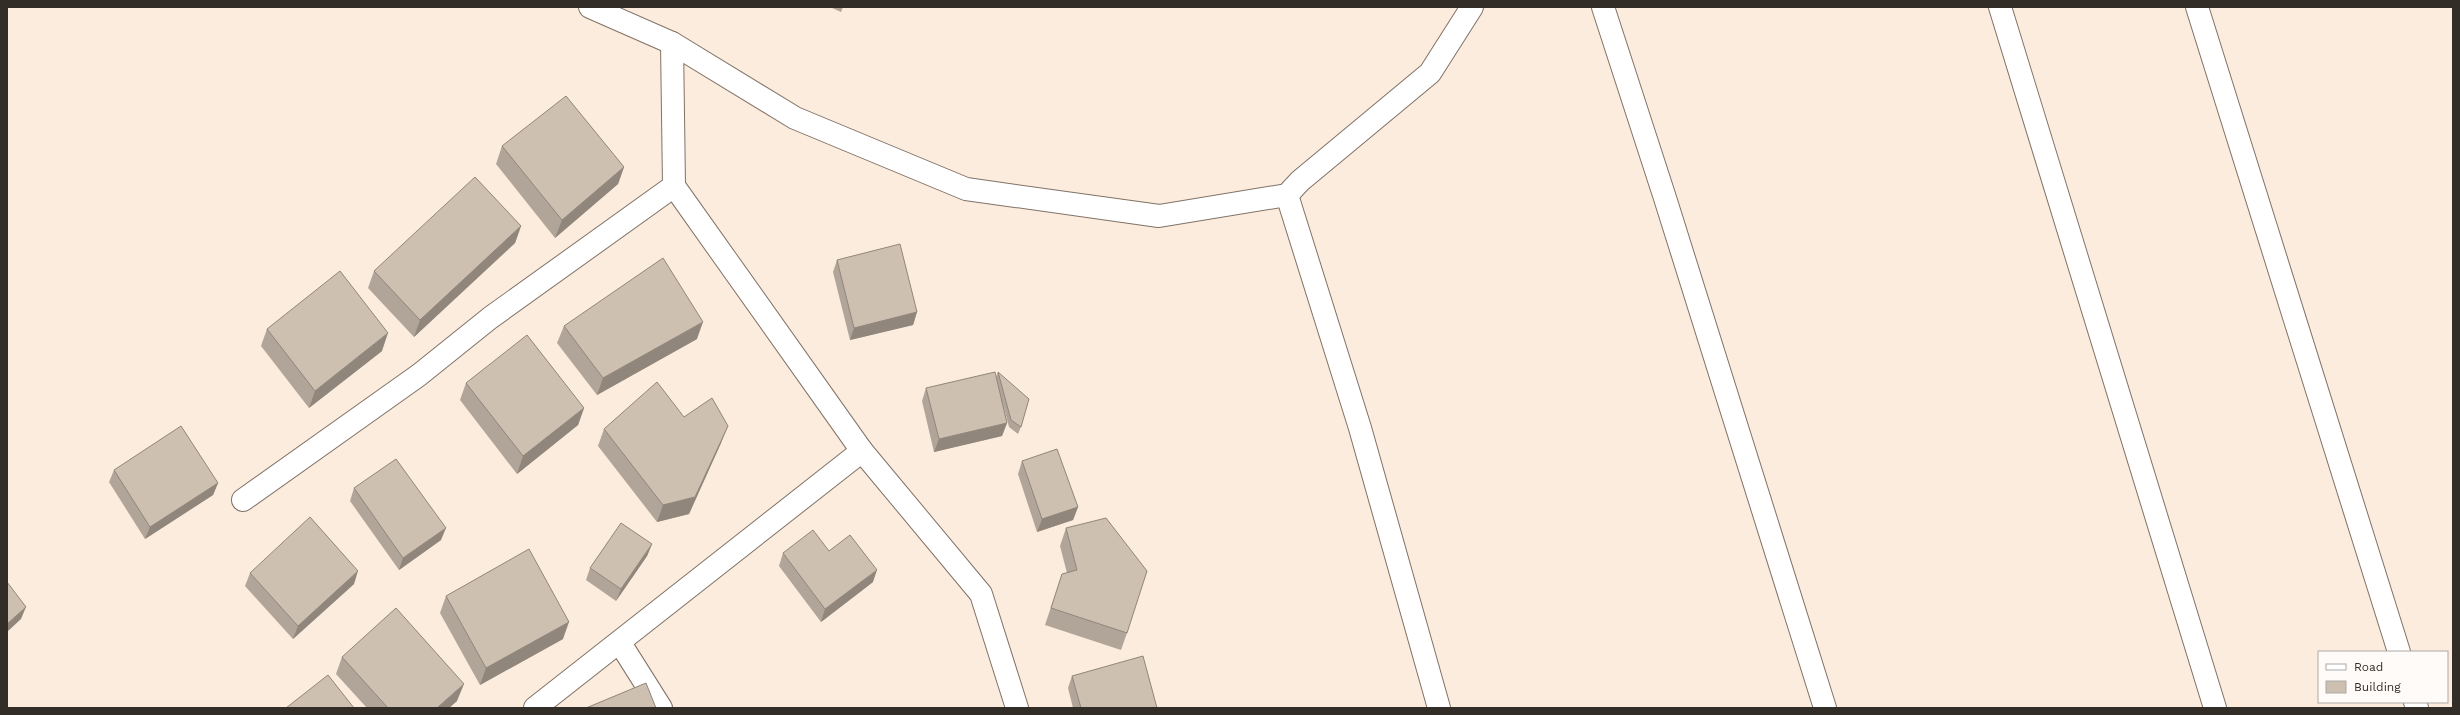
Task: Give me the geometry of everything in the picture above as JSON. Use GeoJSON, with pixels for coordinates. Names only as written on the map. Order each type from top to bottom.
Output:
{"type":"FeatureCollection","features":[{"type":"Feature","properties":{"kind":"street"},"geometry":{"type":"LineString","coordinates":[[590,7],[672,43],[795,118],[966,189],[1159,216],[1287,195],[1300,182],[1430,73],[1472,7]]}},
{"type":"Feature","properties":{"kind":"street"},"geometry":{"type":"LineString","coordinates":[[1603,7],[1665,198],[1825,708]]}},
{"type":"Feature","properties":{"kind":"street"},"geometry":{"type":"LineString","coordinates":[[2000,7],[2215,708]]}},
{"type":"Feature","properties":{"kind":"street"},"geometry":{"type":"LineString","coordinates":[[2197,7],[2400,651]]}},
{"type":"Feature","properties":{"kind":"street"},"geometry":{"type":"LineString","coordinates":[[672,43],[674,186],[862,451],[981,594],[1017,708]]}},
{"type":"Feature","properties":{"kind":"street"},"geometry":{"type":"LineString","coordinates":[[243,500],[419,375],[490,318],[674,186]]}},
{"type":"Feature","properties":{"kind":"street"},"geometry":{"type":"LineString","coordinates":[[1287,195],[1360,428],[1439,708]]}},
{"type":"Feature","properties":{"kind":"street"},"geometry":{"type":"LineString","coordinates":[[535,708],[620,643],[862,451]]}},
{"type":"Feature","properties":{"kind":"street"},"geometry":{"type":"LineString","coordinates":[[620,643],[661,708]]}},
{"type":"Feature","properties":{"kind":"building"},"geometry":{"type":"Polygon","coordinates":[[[566,96],[624,167],[562,220],[502,146],[566,96]]]}},
{"type":"Feature","properties":{"kind":"building"},"geometry":{"type":"Polygon","coordinates":[[[475,177],[521,226],[420,320],[374,271],[475,177]]]}},
{"type":"Feature","properties":{"kind":"building"},"geometry":{"type":"Polygon","coordinates":[[[900,244],[917,312],[854,328],[837,260],[900,244]]]}},
{"type":"Feature","properties":{"kind":"building"},"geometry":{"type":"Polygon","coordinates":[[[663,258],[703,322],[603,378],[564,326],[663,258]]]}},
{"type":"Feature","properties":{"kind":"building"},"geometry":{"type":"Polygon","coordinates":[[[340,271],[388,333],[315,391],[267,329],[340,271]]]}},
{"type":"Feature","properties":{"kind":"building"},"geometry":{"type":"Polygon","coordinates":[[[527,335],[584,408],[523,456],[466,383],[527,335]]]}},
{"type":"Feature","properties":{"kind":"building"},"geometry":{"type":"Polygon","coordinates":[[[995,372],[1007,423],[939,439],[926,388],[995,372]]]}},
{"type":"Feature","properties":{"kind":"building"},"geometry":{"type":"Polygon","coordinates":[[[998,372],[1029,399],[1021,427],[1011,420],[998,372]]]}},
{"type":"Feature","properties":{"kind":"building"},"geometry":{"type":"Polygon","coordinates":[[[657,382],[684,417],[712,398],[728,426],[695,497],[663,505],[604,429],[657,382]]]}},
{"type":"Feature","properties":{"kind":"building"},"geometry":{"type":"Polygon","coordinates":[[[181,426],[218,483],[150,527],[114,470],[181,426]]]}},
{"type":"Feature","properties":{"kind":"building"},"geometry":{"type":"Polygon","coordinates":[[[1057,449],[1078,507],[1042,519],[1022,461],[1057,449]]]}},
{"type":"Feature","properties":{"kind":"building"},"geometry":{"type":"Polygon","coordinates":[[[396,459],[446,528],[403,558],[354,488],[396,459]]]}},
{"type":"Feature","properties":{"kind":"building"},"geometry":{"type":"Polygon","coordinates":[[[310,517],[358,571],[298,626],[250,573],[310,517]]]}},
{"type":"Feature","properties":{"kind":"building"},"geometry":{"type":"Polygon","coordinates":[[[1106,518],[1147,571],[1127,633],[1051,608],[1062,574],[1077,570],[1066,528],[1106,518]]]}},
{"type":"Feature","properties":{"kind":"building"},"geometry":{"type":"Polygon","coordinates":[[[621,523],[652,544],[621,589],[590,568],[621,523]]]}},
{"type":"Feature","properties":{"kind":"building"},"geometry":{"type":"Polygon","coordinates":[[[813,530],[829,551],[850,535],[877,570],[825,609],[783,553],[813,530]]]}},
{"type":"Feature","properties":{"kind":"building"},"geometry":{"type":"Polygon","coordinates":[[[529,549],[569,622],[486,668],[446,596],[529,549]]]}},
{"type":"Feature","properties":{"kind":"building"},"geometry":{"type":"Polygon","coordinates":[[[7,582],[26,607],[7,624],[7,582]]]}},
{"type":"Feature","properties":{"kind":"building"},"geometry":{"type":"Polygon","coordinates":[[[396,608],[464,684],[437,708],[388,708],[342,657],[396,608]]]}},
{"type":"Feature","properties":{"kind":"building"},"geometry":{"type":"Polygon","coordinates":[[[1143,656],[1157,708],[1081,708],[1072,676],[1143,656]]]}},
{"type":"Feature","properties":{"kind":"building"},"geometry":{"type":"Polygon","coordinates":[[[328,675],[354,708],[286,708],[328,675]]]}},
{"type":"Feature","properties":{"kind":"building"},"geometry":{"type":"Polygon","coordinates":[[[646,683],[656,708],[586,708],[646,683]]]}}]}
